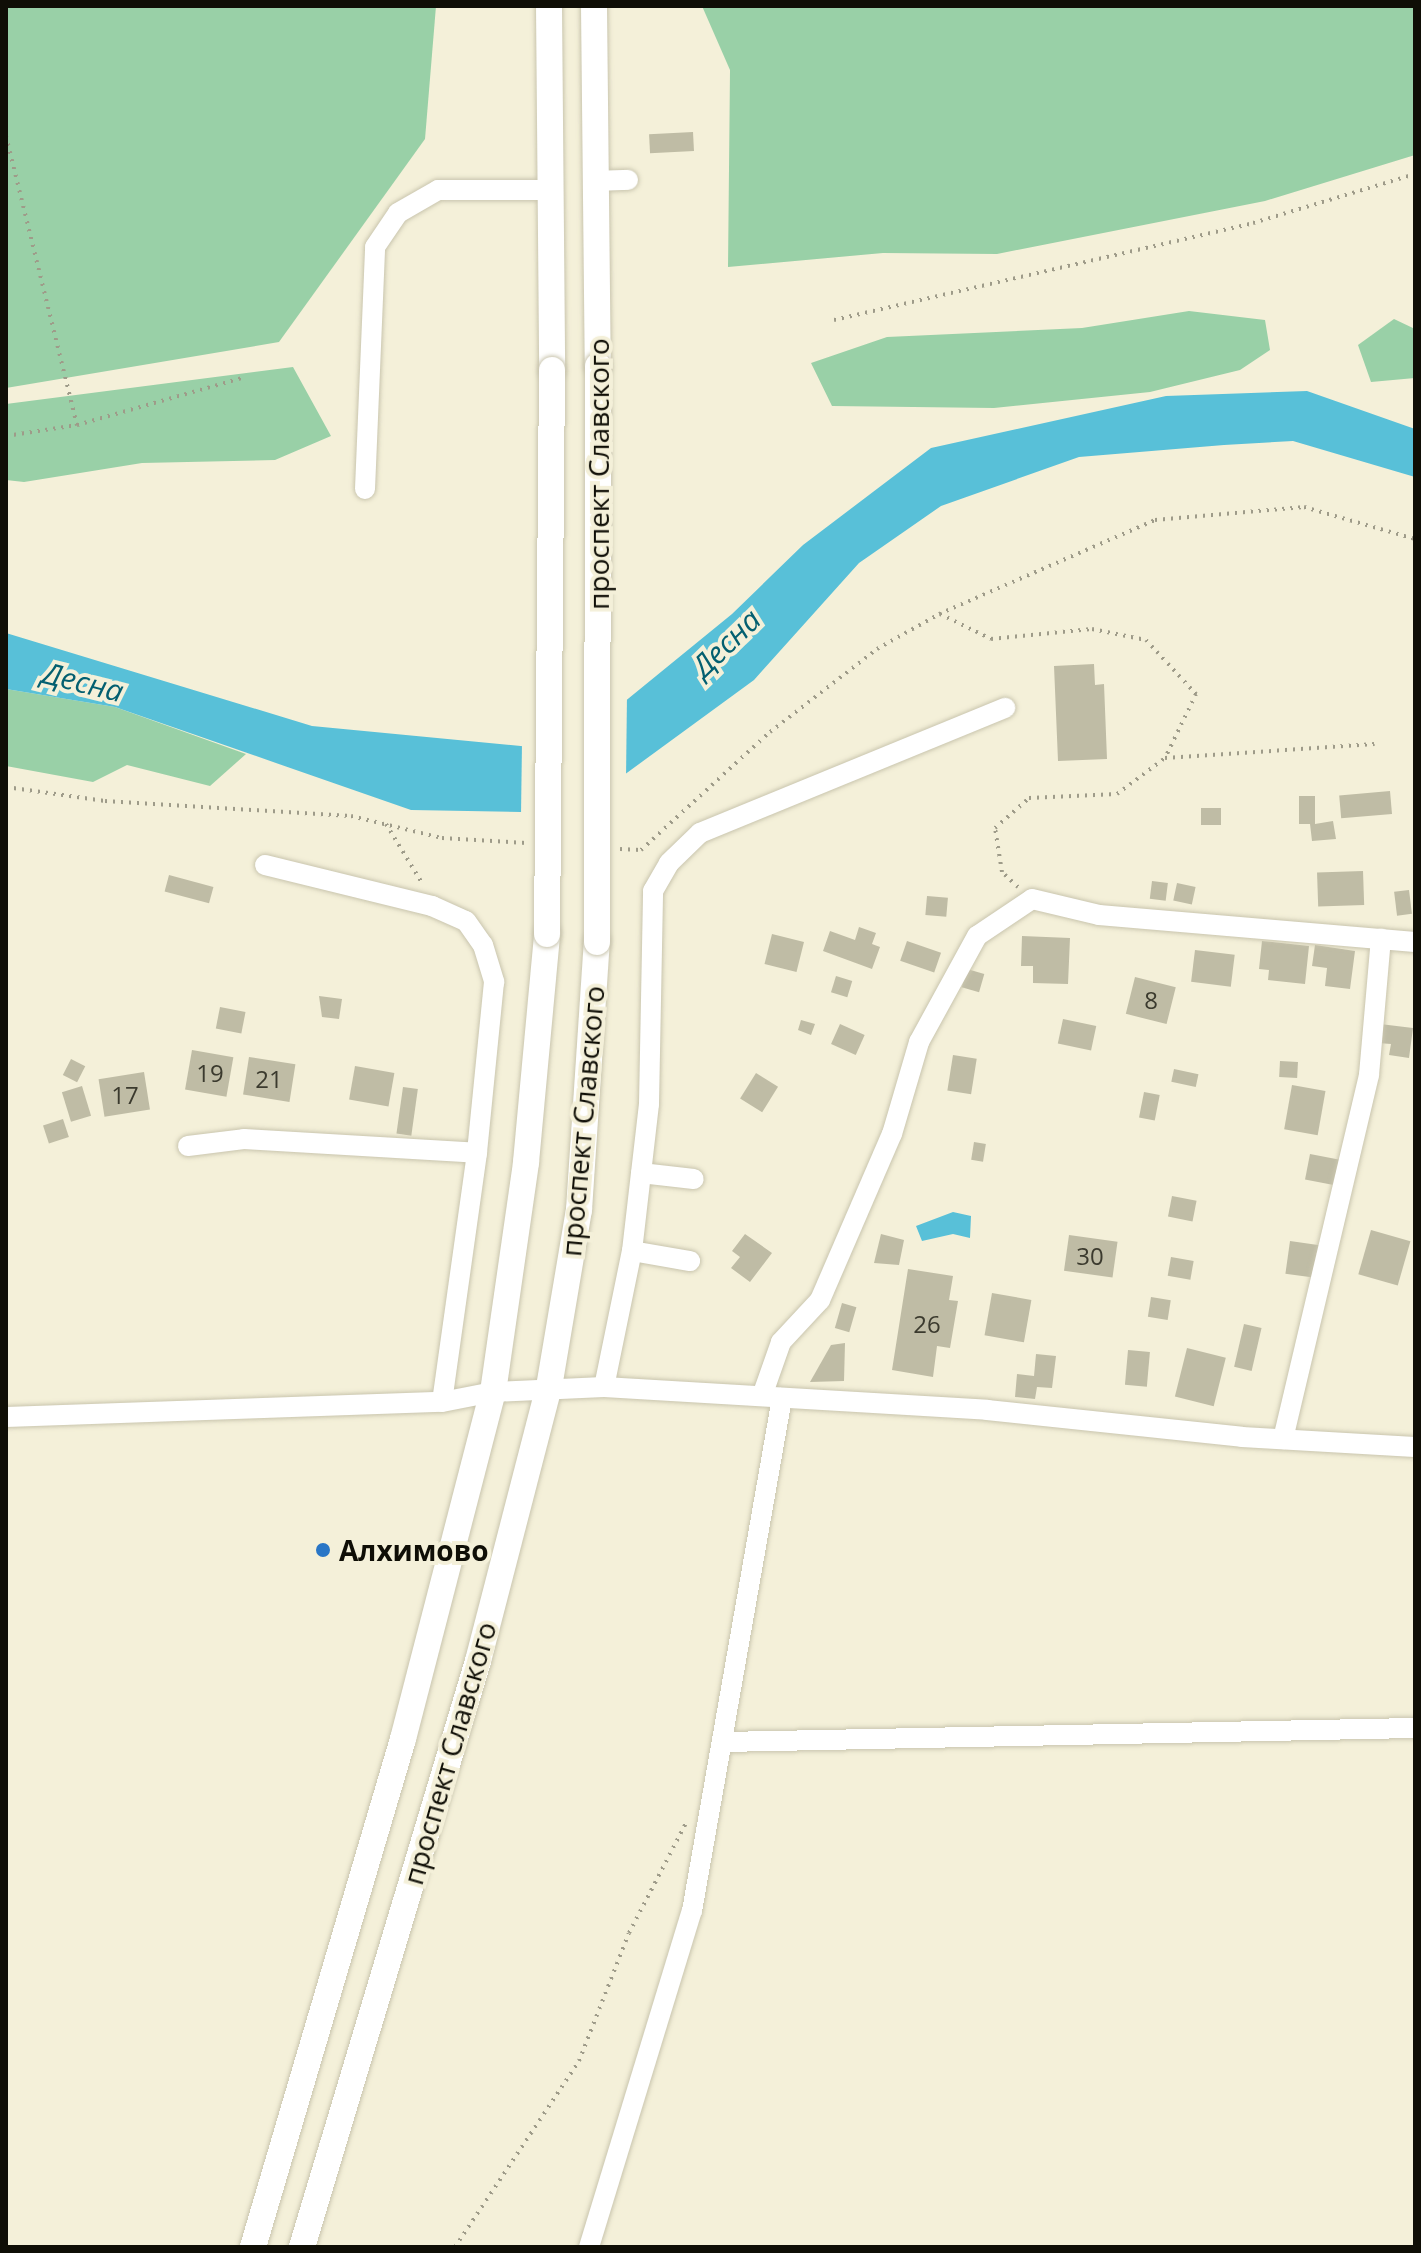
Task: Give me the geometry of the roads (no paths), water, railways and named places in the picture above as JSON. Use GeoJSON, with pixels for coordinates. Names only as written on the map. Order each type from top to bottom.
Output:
{"type":"FeatureCollection","features":[{"type":"Feature","properties":{"kind":"main road","name":"проспект Славского"},"geometry":{"type":"LineString","coordinates":[[253,2247],[409,1718],[493,1392],[526,1162],[547,934],[552,370],[549,6]]}},
{"type":"Feature","properties":{"kind":"main road","name":"проспект Славского"},"geometry":{"type":"LineString","coordinates":[[302,2247],[478,1661],[549,1387],[579,1210],[597,942],[598,366],[594,6]]}},
{"type":"Feature","properties":{"kind":"street"},"geometry":{"type":"LineString","coordinates":[[596,181],[628,180]]}},
{"type":"Feature","properties":{"kind":"street"},"geometry":{"type":"LineString","coordinates":[[365,489],[375,247],[398,213],[438,190],[550,190]]}},
{"type":"Feature","properties":{"kind":"street"},"geometry":{"type":"LineString","coordinates":[[604,1387],[632,1251],[649,1104],[653,891],[669,863],[700,833],[1005,708]]}},
{"type":"Feature","properties":{"kind":"street"},"geometry":{"type":"LineString","coordinates":[[265,865],[450,914],[466,921],[483,945],[494,982],[477,1153],[442,1402]]}},
{"type":"Feature","properties":{"kind":"street"},"geometry":{"type":"LineString","coordinates":[[589,2247],[692,1911],[723,1742],[781,1342],[820,1300],[892,1134],[919,1042],[952,974],[977,936],[1032,899],[1099,915],[1415,942]]}},
{"type":"Feature","properties":{"kind":"street"},"geometry":{"type":"LineString","coordinates":[[1283,1439],[1369,1075],[1381,939]]}},
{"type":"Feature","properties":{"kind":"street"},"geometry":{"type":"LineString","coordinates":[[188,1146],[244,1139],[477,1153]]}},
{"type":"Feature","properties":{"kind":"street"},"geometry":{"type":"LineString","coordinates":[[641,1173],[694,1179]]}},
{"type":"Feature","properties":{"kind":"street"},"geometry":{"type":"LineString","coordinates":[[632,1251],[690,1261]]}},
{"type":"Feature","properties":{"kind":"street"},"geometry":{"type":"LineString","coordinates":[[6,1417],[442,1402],[493,1392],[549,1387],[604,1387],[772,1397],[1415,1447]]}},
{"type":"Feature","properties":{"kind":"street"},"geometry":{"type":"LineString","coordinates":[[723,1742],[1415,1728]]}},
{"type":"Feature","properties":{"kind":"water","name":"Десна"},"geometry":{"type":"Polygon","coordinates":[[[1307,391],[1415,429],[1415,477],[1293,441],[1224,445],[1079,457],[941,506],[859,563],[754,680],[572,813],[411,810],[115,707],[6,689],[6,633],[312,726],[531,747],[618,707],[732,614],[803,545],[931,448],[1166,396],[1307,391]]]}},
{"type":"Feature","properties":{"kind":"water"},"geometry":{"type":"Polygon","coordinates":[[[953,1212],[971,1216],[970,1238],[953,1234],[922,1241],[916,1226],[953,1212]]]}},
{"type":"Feature","properties":{"kind":"place","name":"Алхимово"},"geometry":{"type":"Point","coordinates":[323,1550]}}]}
